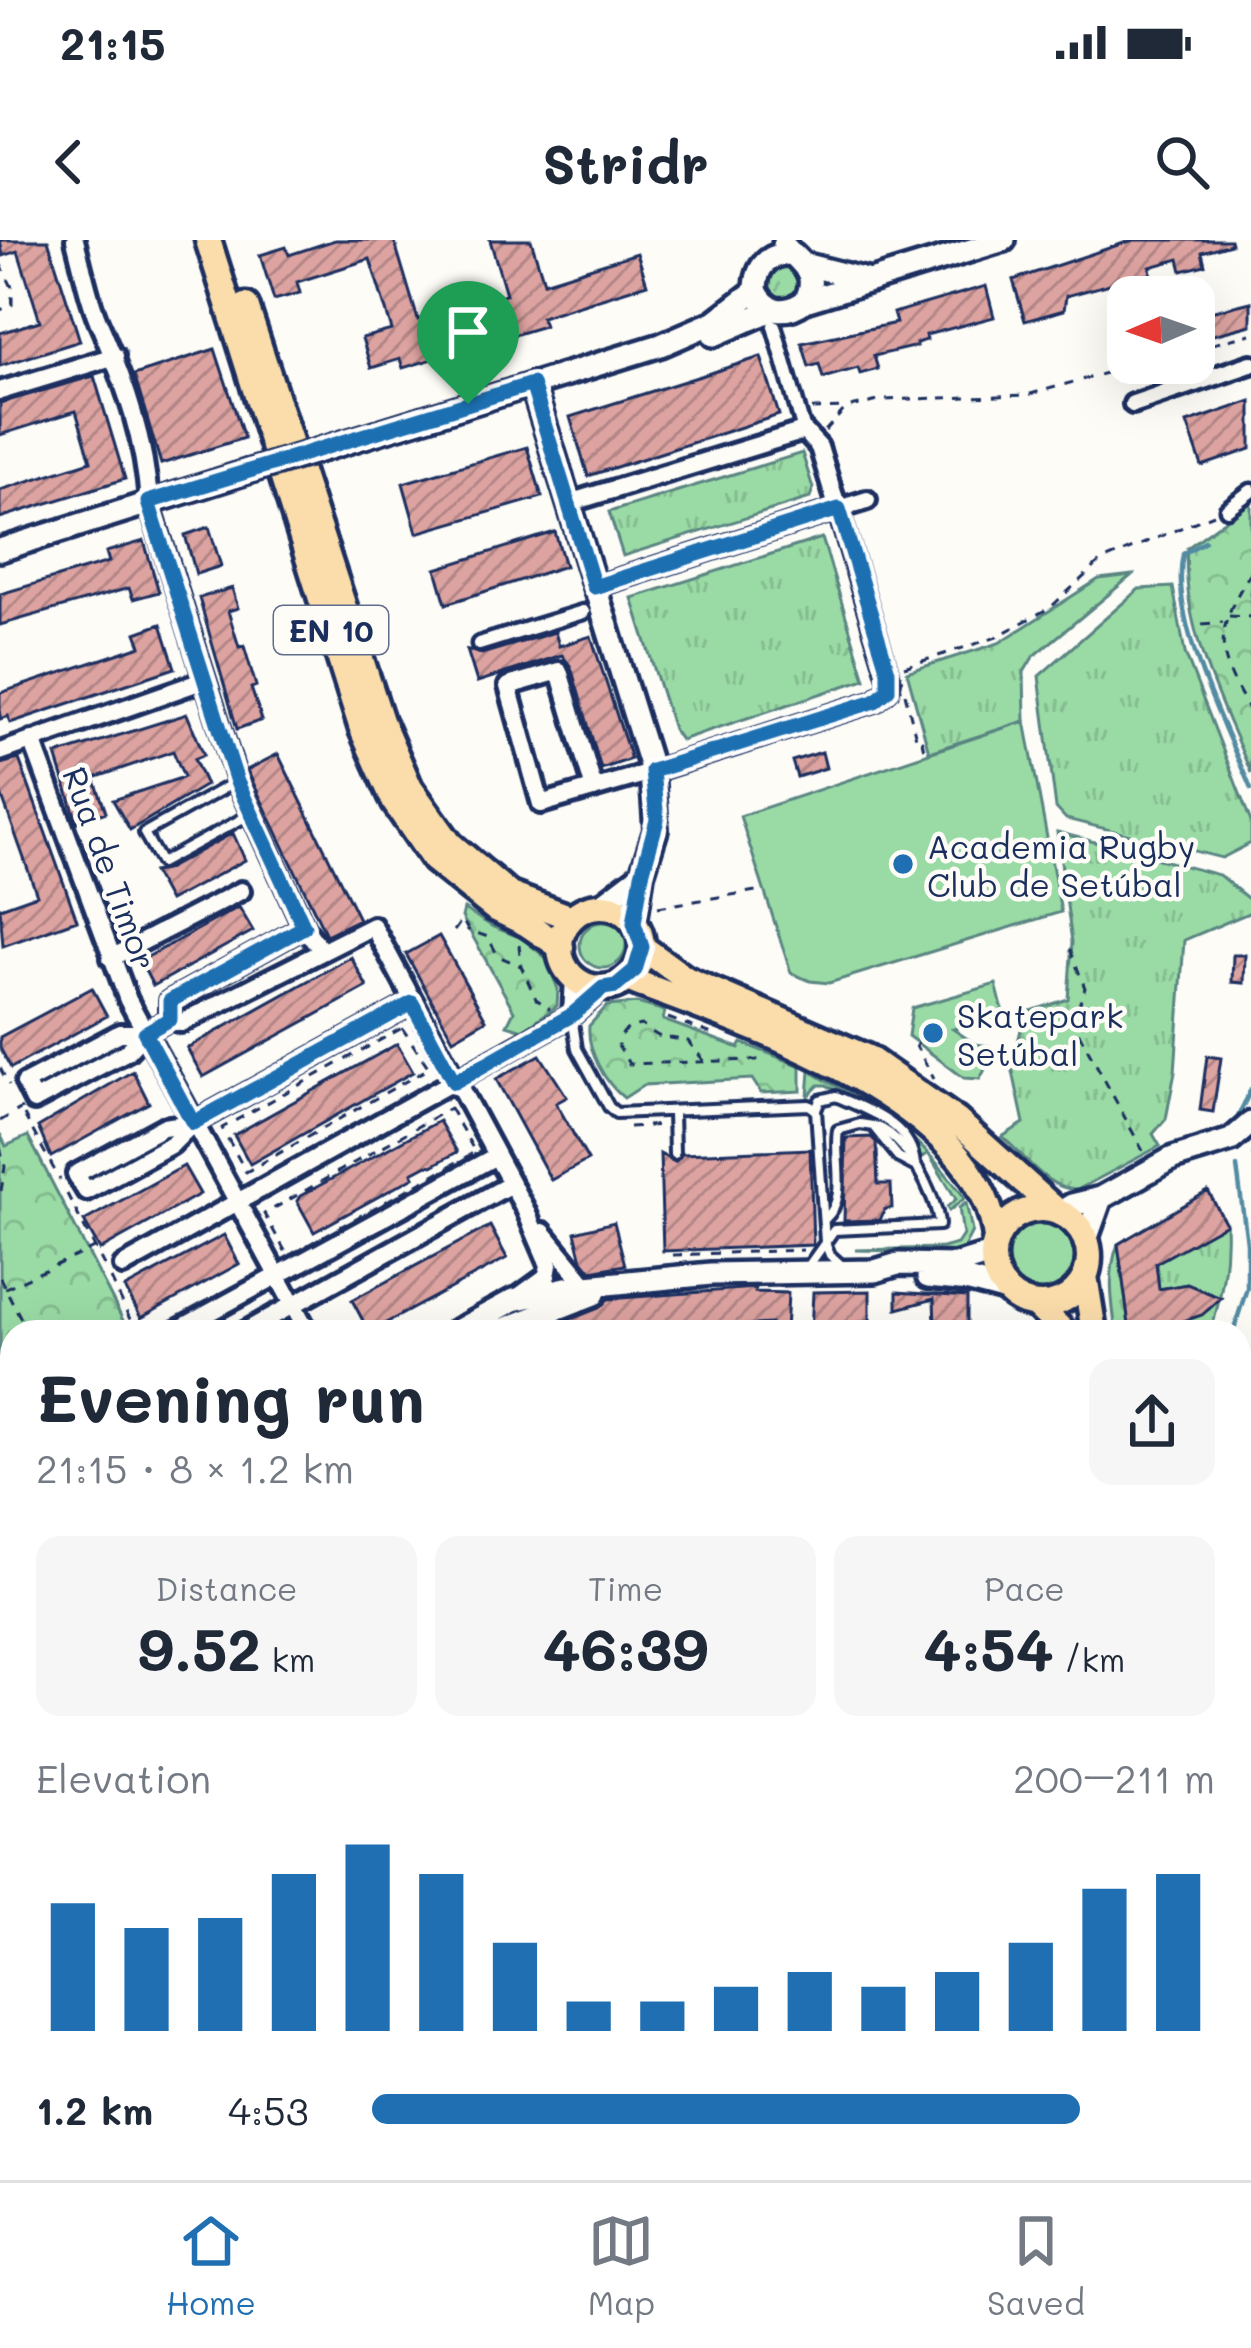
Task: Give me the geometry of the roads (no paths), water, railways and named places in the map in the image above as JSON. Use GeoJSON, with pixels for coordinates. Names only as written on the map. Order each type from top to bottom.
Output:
{"type":"FeatureCollection","features":[{"type":"Feature","properties":{"kind":"main road","name":"EN 10"},"geometry":{"type":"LineString","coordinates":[[208,240],[362,729],[395,802],[434,860],[494,908],[561,947]]}},
{"type":"Feature","properties":{"kind":"main road","name":"EN 10"},"geometry":{"type":"LineString","coordinates":[[225,240],[381,721],[410,788],[450,844],[510,895],[572,919]]}},
{"type":"Feature","properties":{"kind":"main road"},"geometry":{"type":"LineString","coordinates":[[1052,1320],[1000,1280],[993,1214],[982,1190],[954,1152],[901,1106],[813,1054],[615,983],[574,978],[561,947],[572,919],[600,906],[626,914],[638,935],[686,979],[868,1058],[956,1120],[1081,1231],[1092,1320]]}},
{"type":"Feature","properties":{"kind":"main road"},"geometry":{"type":"LineString","coordinates":[[615,983],[640,959],[638,935]]}},
{"type":"Feature","properties":{"kind":"main road"},"geometry":{"type":"LineString","coordinates":[[995,1246],[1008,1220],[1025,1211],[1059,1213]]}},
{"type":"Feature","properties":{"kind":"main road"},"geometry":{"type":"LineString","coordinates":[[1037,1306],[1067,1298],[1085,1276]]}},
{"type":"Feature","properties":{"kind":"street"},"geometry":{"type":"LineString","coordinates":[[74,240],[101,329],[115,356],[141,444],[148,502],[237,782],[304,927],[321,950]]}},
{"type":"Feature","properties":{"kind":"street"},"geometry":{"type":"LineString","coordinates":[[661,345],[696,341],[774,317],[806,301],[1002,240]]}},
{"type":"Feature","properties":{"kind":"street"},"geometry":{"type":"LineString","coordinates":[[594,789],[559,671],[508,686],[541,804],[594,789],[875,701],[888,690],[888,671],[839,509],[797,406],[774,317],[756,290],[765,251],[793,253],[871,281]]}},
{"type":"Feature","properties":{"kind":"street"},"geometry":{"type":"LineString","coordinates":[[793,253],[812,283],[806,301]]}},
{"type":"Feature","properties":{"kind":"street"},"geometry":{"type":"LineString","coordinates":[[0,550],[661,345],[714,322],[756,290]]}},
{"type":"Feature","properties":{"kind":"street"},"geometry":{"type":"LineString","coordinates":[[0,391],[115,356]]}},
{"type":"Feature","properties":{"kind":"street"},"geometry":{"type":"LineString","coordinates":[[1133,404],[1251,364]]}},
{"type":"Feature","properties":{"kind":"street"},"geometry":{"type":"LineString","coordinates":[[532,384],[652,771],[656,830],[642,874],[638,935]]}},
{"type":"Feature","properties":{"kind":"street"},"geometry":{"type":"LineString","coordinates":[[569,503],[810,436]]}},
{"type":"Feature","properties":{"kind":"street"},"geometry":{"type":"LineString","coordinates":[[1227,509],[1251,491]]}},
{"type":"Feature","properties":{"kind":"street"},"geometry":{"type":"LineString","coordinates":[[594,587],[867,500]]}},
{"type":"Feature","properties":{"kind":"street"},"geometry":{"type":"LineString","coordinates":[[479,644],[583,612]]}},
{"type":"Feature","properties":{"kind":"street"},"geometry":{"type":"LineString","coordinates":[[0,752],[205,680]]}},
{"type":"Feature","properties":{"kind":"street","name":"Rua de Timor"},"geometry":{"type":"LineString","coordinates":[[32,740],[111,958],[145,1033],[301,1320]]}},
{"type":"Feature","properties":{"kind":"street"},"geometry":{"type":"LineString","coordinates":[[600,906],[642,874]]}},
{"type":"Feature","properties":{"kind":"street"},"geometry":{"type":"LineString","coordinates":[[111,958],[241,891]]}},
{"type":"Feature","properties":{"kind":"street"},"geometry":{"type":"LineString","coordinates":[[145,1033],[120,1033],[25,1083],[34,1101],[128,1051],[145,1033],[170,1019],[181,1022],[373,926],[525,1209],[549,1271],[514,1300],[477,1320]]}},
{"type":"Feature","properties":{"kind":"street"},"geometry":{"type":"LineString","coordinates":[[170,1019],[170,1001],[304,927]]}},
{"type":"Feature","properties":{"kind":"street"},"geometry":{"type":"LineString","coordinates":[[565,1013],[574,978]]}},
{"type":"Feature","properties":{"kind":"street"},"geometry":{"type":"LineString","coordinates":[[123,1266],[454,1082],[615,983]]}},
{"type":"Feature","properties":{"kind":"street"},"geometry":{"type":"LineString","coordinates":[[193,1123],[163,1127],[76,1174],[86,1191],[172,1144],[193,1123],[412,1003]]}},
{"type":"Feature","properties":{"kind":"street"},"geometry":{"type":"LineString","coordinates":[[1059,1213],[1101,1198],[1152,1168],[1231,1139],[1251,1123]]}},
{"type":"Feature","properties":{"kind":"street"},"geometry":{"type":"LineString","coordinates":[[196,1320],[496,1156]]}},
{"type":"Feature","properties":{"kind":"street"},"geometry":{"type":"LineString","coordinates":[[265,1320],[511,1184]]}},
{"type":"Feature","properties":{"kind":"street"},"geometry":{"type":"LineString","coordinates":[[1085,1243],[1101,1198]]}},
{"type":"Feature","properties":{"kind":"street"},"geometry":{"type":"LineString","coordinates":[[525,1209],[588,1287]]}},
{"type":"Feature","properties":{"kind":"street"},"geometry":{"type":"LineString","coordinates":[[395,1211],[410,1240]]}},
{"type":"Feature","properties":{"kind":"street"},"geometry":{"type":"LineString","coordinates":[[514,1300],[711,1274],[955,1265],[995,1246]]}},
{"type":"Feature","properties":{"kind":"street"},"geometry":{"type":"LineString","coordinates":[[863,1271],[970,1281],[1009,1291]]}},
{"type":"Feature","properties":{"kind":"street"},"geometry":{"type":"LineString","coordinates":[[521,1320],[623,1284]]}},
{"type":"Feature","properties":{"kind":"lane"},"geometry":{"type":"LineString","coordinates":[[237,782],[144,833],[161,863],[250,814]]}},
{"type":"Feature","properties":{"kind":"lane"},"geometry":{"type":"LineString","coordinates":[[565,1013],[609,1108],[629,1114],[809,1105],[816,1110]]}},
{"type":"Feature","properties":{"kind":"lane"},"geometry":{"type":"LineString","coordinates":[[801,1272],[812,1264],[822,1247],[834,1230],[939,1225],[936,1203],[915,1167],[908,1140],[891,1124],[836,1096],[820,1100],[816,1110],[822,1247],[834,1260],[863,1271]]}},
{"type":"Feature","properties":{"kind":"lane"},"geometry":{"type":"LineString","coordinates":[[673,1112],[674,1154]]}},
{"type":"Feature","properties":{"kind":"lane"},"geometry":{"type":"LineString","coordinates":[[824,1220],[835,1210],[838,1196],[838,1130],[860,1124],[874,1127],[899,1158],[915,1167]]}},
{"type":"Feature","properties":{"kind":"waterway"},"geometry":{"type":"LineString","coordinates":[[1205,541],[1183,554],[1184,611],[1214,705],[1251,789]]}},
{"type":"Feature","properties":{"kind":"waterway"},"geometry":{"type":"LineString","coordinates":[[1235,1123],[1251,1089]]}},
{"type":"Feature","properties":{"kind":"waterway"},"geometry":{"type":"LineString","coordinates":[[1237,1167],[1247,1243],[1247,1288],[1237,1320]]}},
{"type":"Feature","properties":{"kind":"place","name":"Academia Rugby Club de Setúbal"},"geometry":{"type":"Point","coordinates":[903,864]}},
{"type":"Feature","properties":{"kind":"place","name":"Skatepark Setúbal"},"geometry":{"type":"Point","coordinates":[933,1033]}}]}
